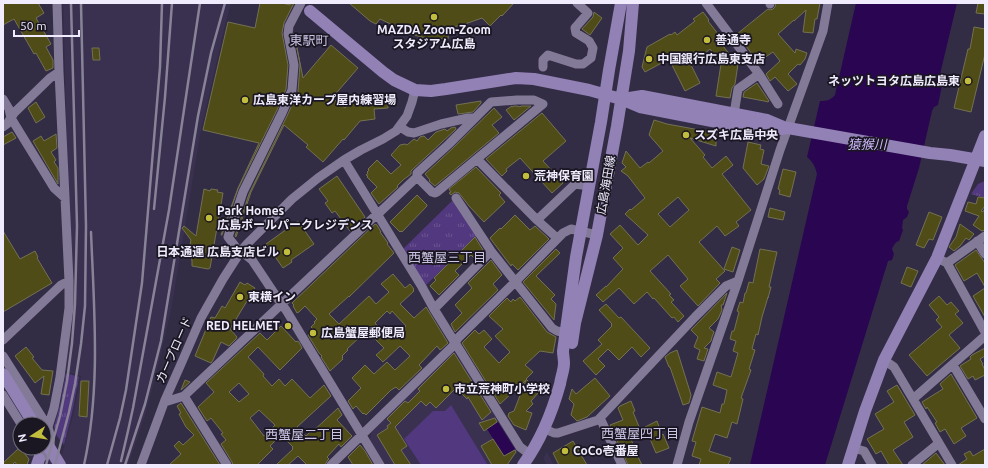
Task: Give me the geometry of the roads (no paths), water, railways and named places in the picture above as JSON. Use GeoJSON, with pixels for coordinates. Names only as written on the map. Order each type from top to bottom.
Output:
{"type":"FeatureCollection","features":[{"type":"Feature","properties":{"kind":"street"},"geometry":{"type":"LineString","coordinates":[[51,416],[54,408],[60,377],[69,308],[57,3]]}},
{"type":"Feature","properties":{"kind":"street"},"geometry":{"type":"LineString","coordinates":[[301,3],[289,26],[288,34],[294,65],[292,90],[243,192],[228,238],[252,260],[282,304],[380,465]]}},
{"type":"Feature","properties":{"kind":"street"},"geometry":{"type":"LineString","coordinates":[[543,67],[543,60],[548,55],[576,64],[583,64],[591,58],[593,48],[589,41],[576,32],[575,28],[588,13],[577,3]]}},
{"type":"Feature","properties":{"kind":"street","name":"広島海田線"},"geometry":{"type":"LineString","coordinates":[[569,333],[580,231],[601,122],[621,3]]}},
{"type":"Feature","properties":{"kind":"street","name":"広島海田線"},"geometry":{"type":"LineString","coordinates":[[523,465],[531,455],[555,402],[564,363],[563,351],[597,234],[629,51],[633,3]]}},
{"type":"Feature","properties":{"kind":"street"},"geometry":{"type":"LineString","coordinates":[[706,3],[778,104]]}},
{"type":"Feature","properties":{"kind":"street"},"geometry":{"type":"LineString","coordinates":[[677,465],[689,422],[738,281],[780,150],[823,31],[828,3]]}},
{"type":"Feature","properties":{"kind":"street"},"geometry":{"type":"LineString","coordinates":[[310,11],[383,72],[394,80],[415,90],[431,91],[516,78],[525,78],[589,90],[621,99],[640,107],[765,131],[788,128]]}},
{"type":"Feature","properties":{"kind":"street"},"geometry":{"type":"LineString","coordinates":[[3,127],[14,113],[44,83],[59,72]]}},
{"type":"Feature","properties":{"kind":"street"},"geometry":{"type":"LineString","coordinates":[[734,114],[738,89],[758,74]]}},
{"type":"Feature","properties":{"kind":"street"},"geometry":{"type":"LineString","coordinates":[[415,90],[407,116],[400,127],[408,132],[414,133],[441,124],[474,118]]}},
{"type":"Feature","properties":{"kind":"street"},"geometry":{"type":"LineString","coordinates":[[621,99],[642,96],[767,120],[788,128],[980,161]]}},
{"type":"Feature","properties":{"kind":"street"},"geometry":{"type":"LineString","coordinates":[[3,99],[9,109],[11,118],[54,188],[64,198]]}},
{"type":"Feature","properties":{"kind":"street"},"geometry":{"type":"LineString","coordinates":[[165,400],[168,401],[184,396],[417,177],[417,173],[449,144],[490,102],[507,100],[534,100],[543,104],[436,193],[432,192],[417,177]]}},
{"type":"Feature","properties":{"kind":"street","name":"カープロード"},"geometry":{"type":"LineString","coordinates":[[141,465],[165,400],[201,318],[238,248],[246,244],[292,199],[318,178],[344,160],[392,134],[400,127]]}},
{"type":"Feature","properties":{"kind":"street"},"geometry":{"type":"LineString","coordinates":[[848,465],[865,411],[884,360],[942,261],[980,161],[985,136]]}},
{"type":"Feature","properties":{"kind":"street"},"geometry":{"type":"LineString","coordinates":[[477,159],[537,220],[557,238]]}},
{"type":"Feature","properties":{"kind":"street"},"geometry":{"type":"LineString","coordinates":[[344,160],[520,447],[531,455]]}},
{"type":"Feature","properties":{"kind":"street"},"geometry":{"type":"LineString","coordinates":[[537,220],[575,184],[589,186]]}},
{"type":"Feature","properties":{"kind":"street"},"geometry":{"type":"LineString","coordinates":[[456,198],[491,251],[552,328],[557,331],[569,333]]}},
{"type":"Feature","properties":{"kind":"street"},"geometry":{"type":"LineString","coordinates":[[331,465],[455,343],[458,338],[562,233],[571,229],[597,234]]}},
{"type":"Feature","properties":{"kind":"street"},"geometry":{"type":"LineString","coordinates":[[942,261],[981,239],[985,254]]}},
{"type":"Feature","properties":{"kind":"street"},"geometry":{"type":"LineString","coordinates":[[434,309],[491,251]]}},
{"type":"Feature","properties":{"kind":"street"},"geometry":{"type":"LineString","coordinates":[[942,261],[985,332]]}},
{"type":"Feature","properties":{"kind":"street"},"geometry":{"type":"LineString","coordinates":[[3,340],[61,285],[69,281]]}},
{"type":"Feature","properties":{"kind":"street"},"geometry":{"type":"LineString","coordinates":[[544,429],[558,433],[598,420],[726,286],[738,281]]}},
{"type":"Feature","properties":{"kind":"street"},"geometry":{"type":"LineString","coordinates":[[913,399],[985,336]]}},
{"type":"Feature","properties":{"kind":"street"},"geometry":{"type":"LineString","coordinates":[[3,356],[39,416]]}},
{"type":"Feature","properties":{"kind":"street"},"geometry":{"type":"LineString","coordinates":[[884,360],[894,367],[952,465]]}},
{"type":"Feature","properties":{"kind":"street"},"geometry":{"type":"LineString","coordinates":[[953,365],[985,419]]}},
{"type":"Feature","properties":{"kind":"street"},"geometry":{"type":"LineString","coordinates":[[3,374],[29,416]]}},
{"type":"Feature","properties":{"kind":"street"},"geometry":{"type":"LineString","coordinates":[[3,394],[16,416]]}},
{"type":"Feature","properties":{"kind":"street"},"geometry":{"type":"LineString","coordinates":[[184,396],[228,465]]}},
{"type":"Feature","properties":{"kind":"street"},"geometry":{"type":"LineString","coordinates":[[600,418],[622,465]]}},
{"type":"Feature","properties":{"kind":"street"},"geometry":{"type":"LineString","coordinates":[[912,465],[939,443]]}},
{"type":"Feature","properties":{"kind":"street"},"geometry":{"type":"LineString","coordinates":[[853,448],[864,452],[872,465]]}},
{"type":"Feature","properties":{"kind":"street"},"geometry":{"type":"LineString","coordinates":[[52,452],[60,465]]}},
{"type":"Feature","properties":{"kind":"water","name":"猿猴川"},"geometry":{"type":"Polygon","coordinates":[[[856,3],[957,3],[940,74],[943,80],[938,105],[934,107],[932,111],[919,168],[907,206],[909,212],[907,217],[903,220],[903,230],[899,241],[892,249],[894,254],[892,260],[888,261],[825,465],[750,465],[817,174],[814,164],[807,157],[820,101],[829,100],[835,95],[856,3]]]}},
{"type":"Feature","properties":{"kind":"water"},"geometry":{"type":"Polygon","coordinates":[[[498,422],[515,449],[504,456],[487,429],[498,422]]]}},
{"type":"Feature","properties":{"kind":"railway"},"geometry":{"type":"LineString","coordinates":[[46,465],[60,416],[67,381],[75,304],[77,226],[71,3]]}},
{"type":"Feature","properties":{"kind":"railway"},"geometry":{"type":"LineString","coordinates":[[55,465],[75,384],[85,306],[86,226],[81,3]]}},
{"type":"Feature","properties":{"kind":"railway"},"geometry":{"type":"LineString","coordinates":[[107,465],[126,390],[142,283],[160,67],[162,3]]}},
{"type":"Feature","properties":{"kind":"railway"},"geometry":{"type":"LineString","coordinates":[[154,209],[165,97],[172,3]]}},
{"type":"Feature","properties":{"kind":"railway"},"geometry":{"type":"LineString","coordinates":[[121,461],[133,408],[169,210],[200,3]]}},
{"type":"Feature","properties":{"kind":"railway"},"geometry":{"type":"LineString","coordinates":[[125,465],[145,404],[161,341],[198,116],[211,53],[225,3]]}},
{"type":"Feature","properties":{"kind":"railway"},"geometry":{"type":"LineString","coordinates":[[84,465],[93,407],[95,348],[91,232]]}},
{"type":"Feature","properties":{"kind":"place","name":"MAZDA Zoom-Zoom スタジアム広島"},"geometry":{"type":"Point","coordinates":[434,17]}},
{"type":"Feature","properties":{"kind":"place","name":"善通寺"},"geometry":{"type":"Point","coordinates":[707,40]}},
{"type":"Feature","properties":{"kind":"place","name":"中国銀行広島東支店"},"geometry":{"type":"Point","coordinates":[649,59]}},
{"type":"Feature","properties":{"kind":"place","name":"ネッツトヨタ広島広島東"},"geometry":{"type":"Point","coordinates":[968,81]}},
{"type":"Feature","properties":{"kind":"place","name":"広島東洋カープ屋内練習場"},"geometry":{"type":"Point","coordinates":[245,100]}},
{"type":"Feature","properties":{"kind":"place","name":"スズキ広島中央"},"geometry":{"type":"Point","coordinates":[686,135]}},
{"type":"Feature","properties":{"kind":"place","name":"荒神保育園"},"geometry":{"type":"Point","coordinates":[526,176]}},
{"type":"Feature","properties":{"kind":"place","name":"Park Homes 広島ボールパークレジデンス"},"geometry":{"type":"Point","coordinates":[209,218]}},
{"type":"Feature","properties":{"kind":"place","name":"日本通運 広島支店ビル"},"geometry":{"type":"Point","coordinates":[287,252]}},
{"type":"Feature","properties":{"kind":"place","name":"東横イン"},"geometry":{"type":"Point","coordinates":[240,297]}},
{"type":"Feature","properties":{"kind":"place","name":"RED HELMET"},"geometry":{"type":"Point","coordinates":[288,326]}},
{"type":"Feature","properties":{"kind":"place","name":"広島蟹屋郵便局"},"geometry":{"type":"Point","coordinates":[313,333]}},
{"type":"Feature","properties":{"kind":"place","name":"市立荒神町小学校"},"geometry":{"type":"Point","coordinates":[446,389]}},
{"type":"Feature","properties":{"kind":"place","name":"CoCo壱番屋"},"geometry":{"type":"Point","coordinates":[565,451]}},
{"type":"Feature","properties":{"kind":"district","name":"東駅町"},"geometry":{"type":"Point","coordinates":[309,40]}},
{"type":"Feature","properties":{"kind":"district","name":"西蟹屋三丁目"},"geometry":{"type":"Point","coordinates":[447,257]}},
{"type":"Feature","properties":{"kind":"district","name":"西蟹屋四丁目"},"geometry":{"type":"Point","coordinates":[640,433]}},
{"type":"Feature","properties":{"kind":"district","name":"西蟹屋二丁目"},"geometry":{"type":"Point","coordinates":[304,434]}}]}
